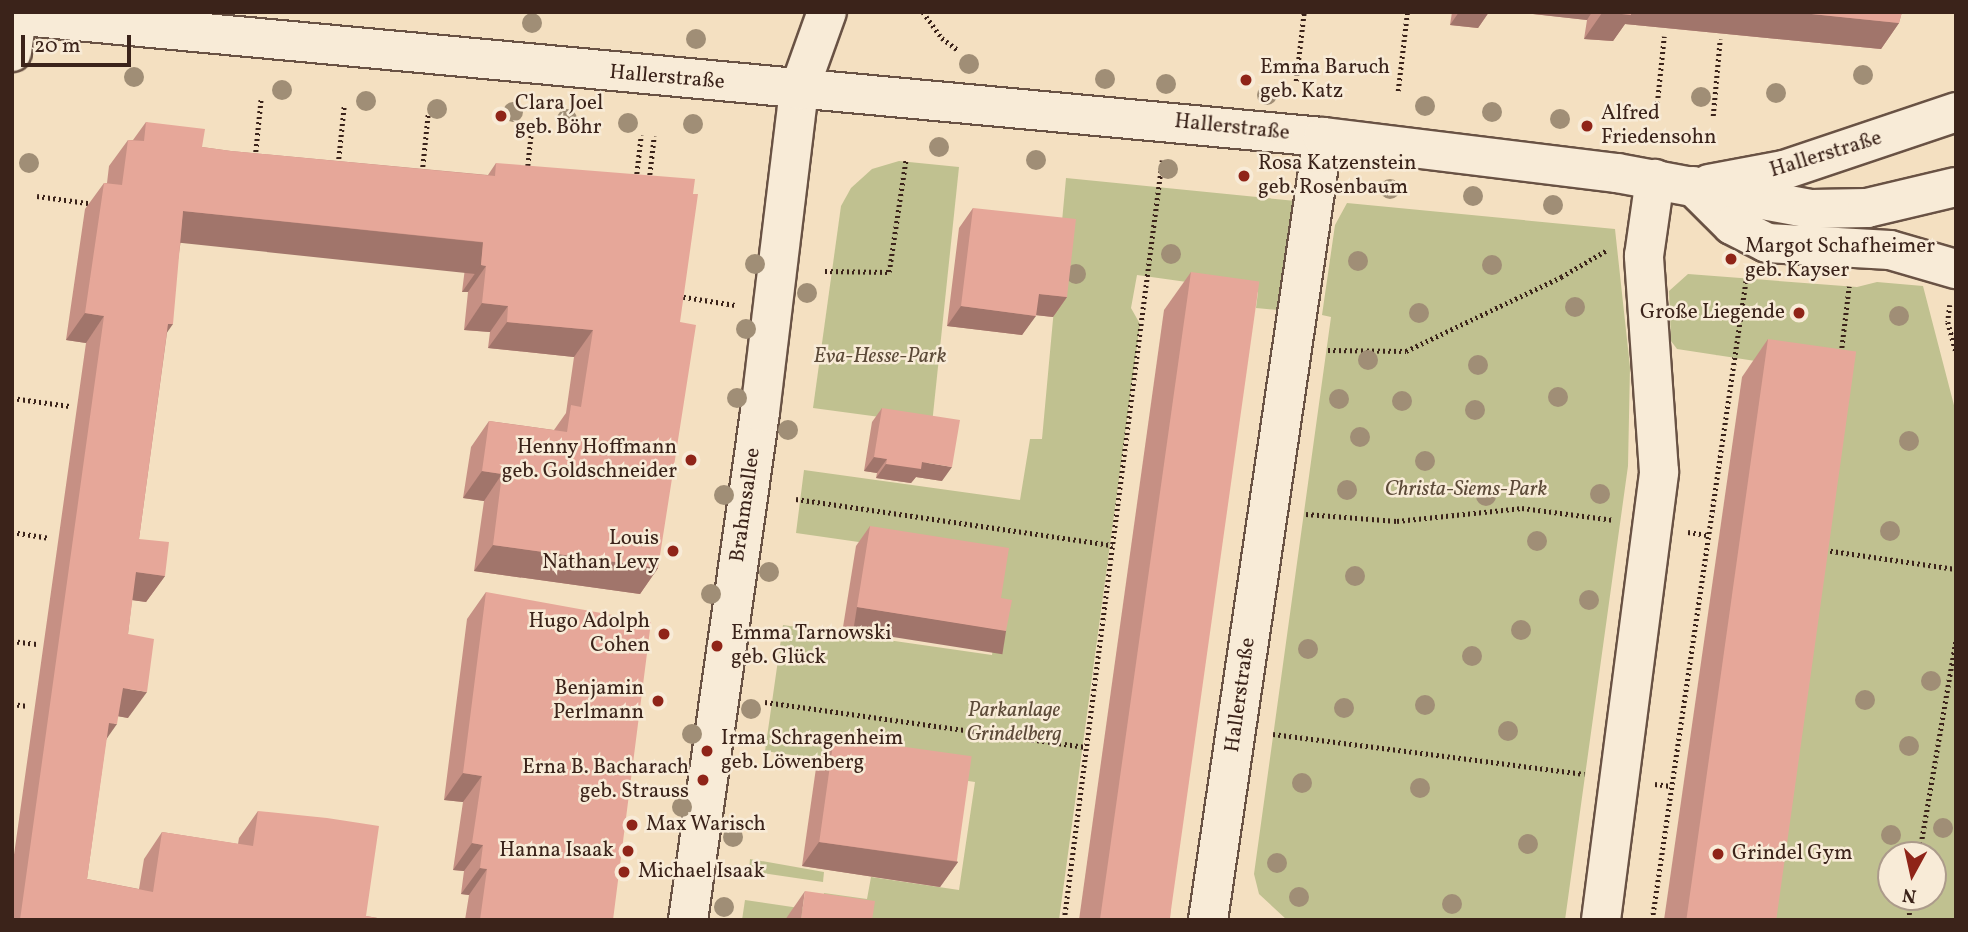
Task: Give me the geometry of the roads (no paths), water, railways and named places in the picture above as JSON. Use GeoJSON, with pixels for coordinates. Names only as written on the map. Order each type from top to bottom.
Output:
{"type":"FeatureCollection","features":[{"type":"Feature","properties":{"kind":"main road","name":"Brahmsallee"},"geometry":{"type":"LineString","coordinates":[[688,920],[760,412],[799,90],[827,12]]}},
{"type":"Feature","properties":{"kind":"main road","name":"Hallerstraße"},"geometry":{"type":"LineString","coordinates":[[14,28],[1167,121],[1322,137],[1654,179],[1761,203],[1826,209],[1867,208],[1956,187]]}},
{"type":"Feature","properties":{"kind":"main road","name":"Hallerstraße"},"geometry":{"type":"LineString","coordinates":[[1693,186],[1784,170],[1956,111]]}},
{"type":"Feature","properties":{"kind":"main road","name":"Hallerstraße"},"geometry":{"type":"LineString","coordinates":[[1208,920],[1322,137]]}},
{"type":"Feature","properties":{"kind":"main road"},"geometry":{"type":"LineString","coordinates":[[1601,920],[1659,472],[1644,256],[1654,179]]}},
{"type":"Feature","properties":{"kind":"main road"},"geometry":{"type":"LineString","coordinates":[[1693,186],[1732,225],[1767,243],[1890,250],[1956,269]]}},
{"type":"Feature","properties":{"kind":"place","name":"Emma Baruch geb. Katz"},"geometry":{"type":"Point","coordinates":[1246,80]}},
{"type":"Feature","properties":{"kind":"place","name":"Clara Joel geb. Böhr"},"geometry":{"type":"Point","coordinates":[501,116]}},
{"type":"Feature","properties":{"kind":"place","name":"Alfred Friedensohn"},"geometry":{"type":"Point","coordinates":[1587,126]}},
{"type":"Feature","properties":{"kind":"place","name":"Rosa Katzenstein geb. Rosenbaum"},"geometry":{"type":"Point","coordinates":[1244,176]}},
{"type":"Feature","properties":{"kind":"place","name":"Margot Schafheimer geb. Kayser"},"geometry":{"type":"Point","coordinates":[1731,259]}},
{"type":"Feature","properties":{"kind":"place","name":"Große Liegende"},"geometry":{"type":"Point","coordinates":[1799,313]}},
{"type":"Feature","properties":{"kind":"place","name":"Henny Hoffmann geb. Goldschneider"},"geometry":{"type":"Point","coordinates":[691,460]}},
{"type":"Feature","properties":{"kind":"place","name":"Louis Nathan Levy"},"geometry":{"type":"Point","coordinates":[673,551]}},
{"type":"Feature","properties":{"kind":"place","name":"Hugo Adolph Cohen"},"geometry":{"type":"Point","coordinates":[664,634]}},
{"type":"Feature","properties":{"kind":"place","name":"Emma Tarnowski geb. Glück"},"geometry":{"type":"Point","coordinates":[717,646]}},
{"type":"Feature","properties":{"kind":"place","name":"Benjamin Perlmann"},"geometry":{"type":"Point","coordinates":[658,701]}},
{"type":"Feature","properties":{"kind":"place","name":"Irma Schragenheim geb. Löwenberg"},"geometry":{"type":"Point","coordinates":[707,751]}},
{"type":"Feature","properties":{"kind":"place","name":"Erna B. Bacharach geb. Strauss"},"geometry":{"type":"Point","coordinates":[703,780]}},
{"type":"Feature","properties":{"kind":"place","name":"Max Warisch"},"geometry":{"type":"Point","coordinates":[632,825]}},
{"type":"Feature","properties":{"kind":"place","name":"Hanna Isaak"},"geometry":{"type":"Point","coordinates":[628,851]}},
{"type":"Feature","properties":{"kind":"place","name":"Grindel Gym"},"geometry":{"type":"Point","coordinates":[1718,854]}},
{"type":"Feature","properties":{"kind":"place","name":"Michael Isaak"},"geometry":{"type":"Point","coordinates":[624,872]}},
{"type":"Feature","properties":{"kind":"park label","name":"Eva-Hesse-Park"},"geometry":{"type":"Point","coordinates":[880,357]}},
{"type":"Feature","properties":{"kind":"park label","name":"Christa-Siems-Park"},"geometry":{"type":"Point","coordinates":[1466,490]}},
{"type":"Feature","properties":{"kind":"park label","name":"Parkanlage Grindelberg"},"geometry":{"type":"Point","coordinates":[1014,723]}}]}
